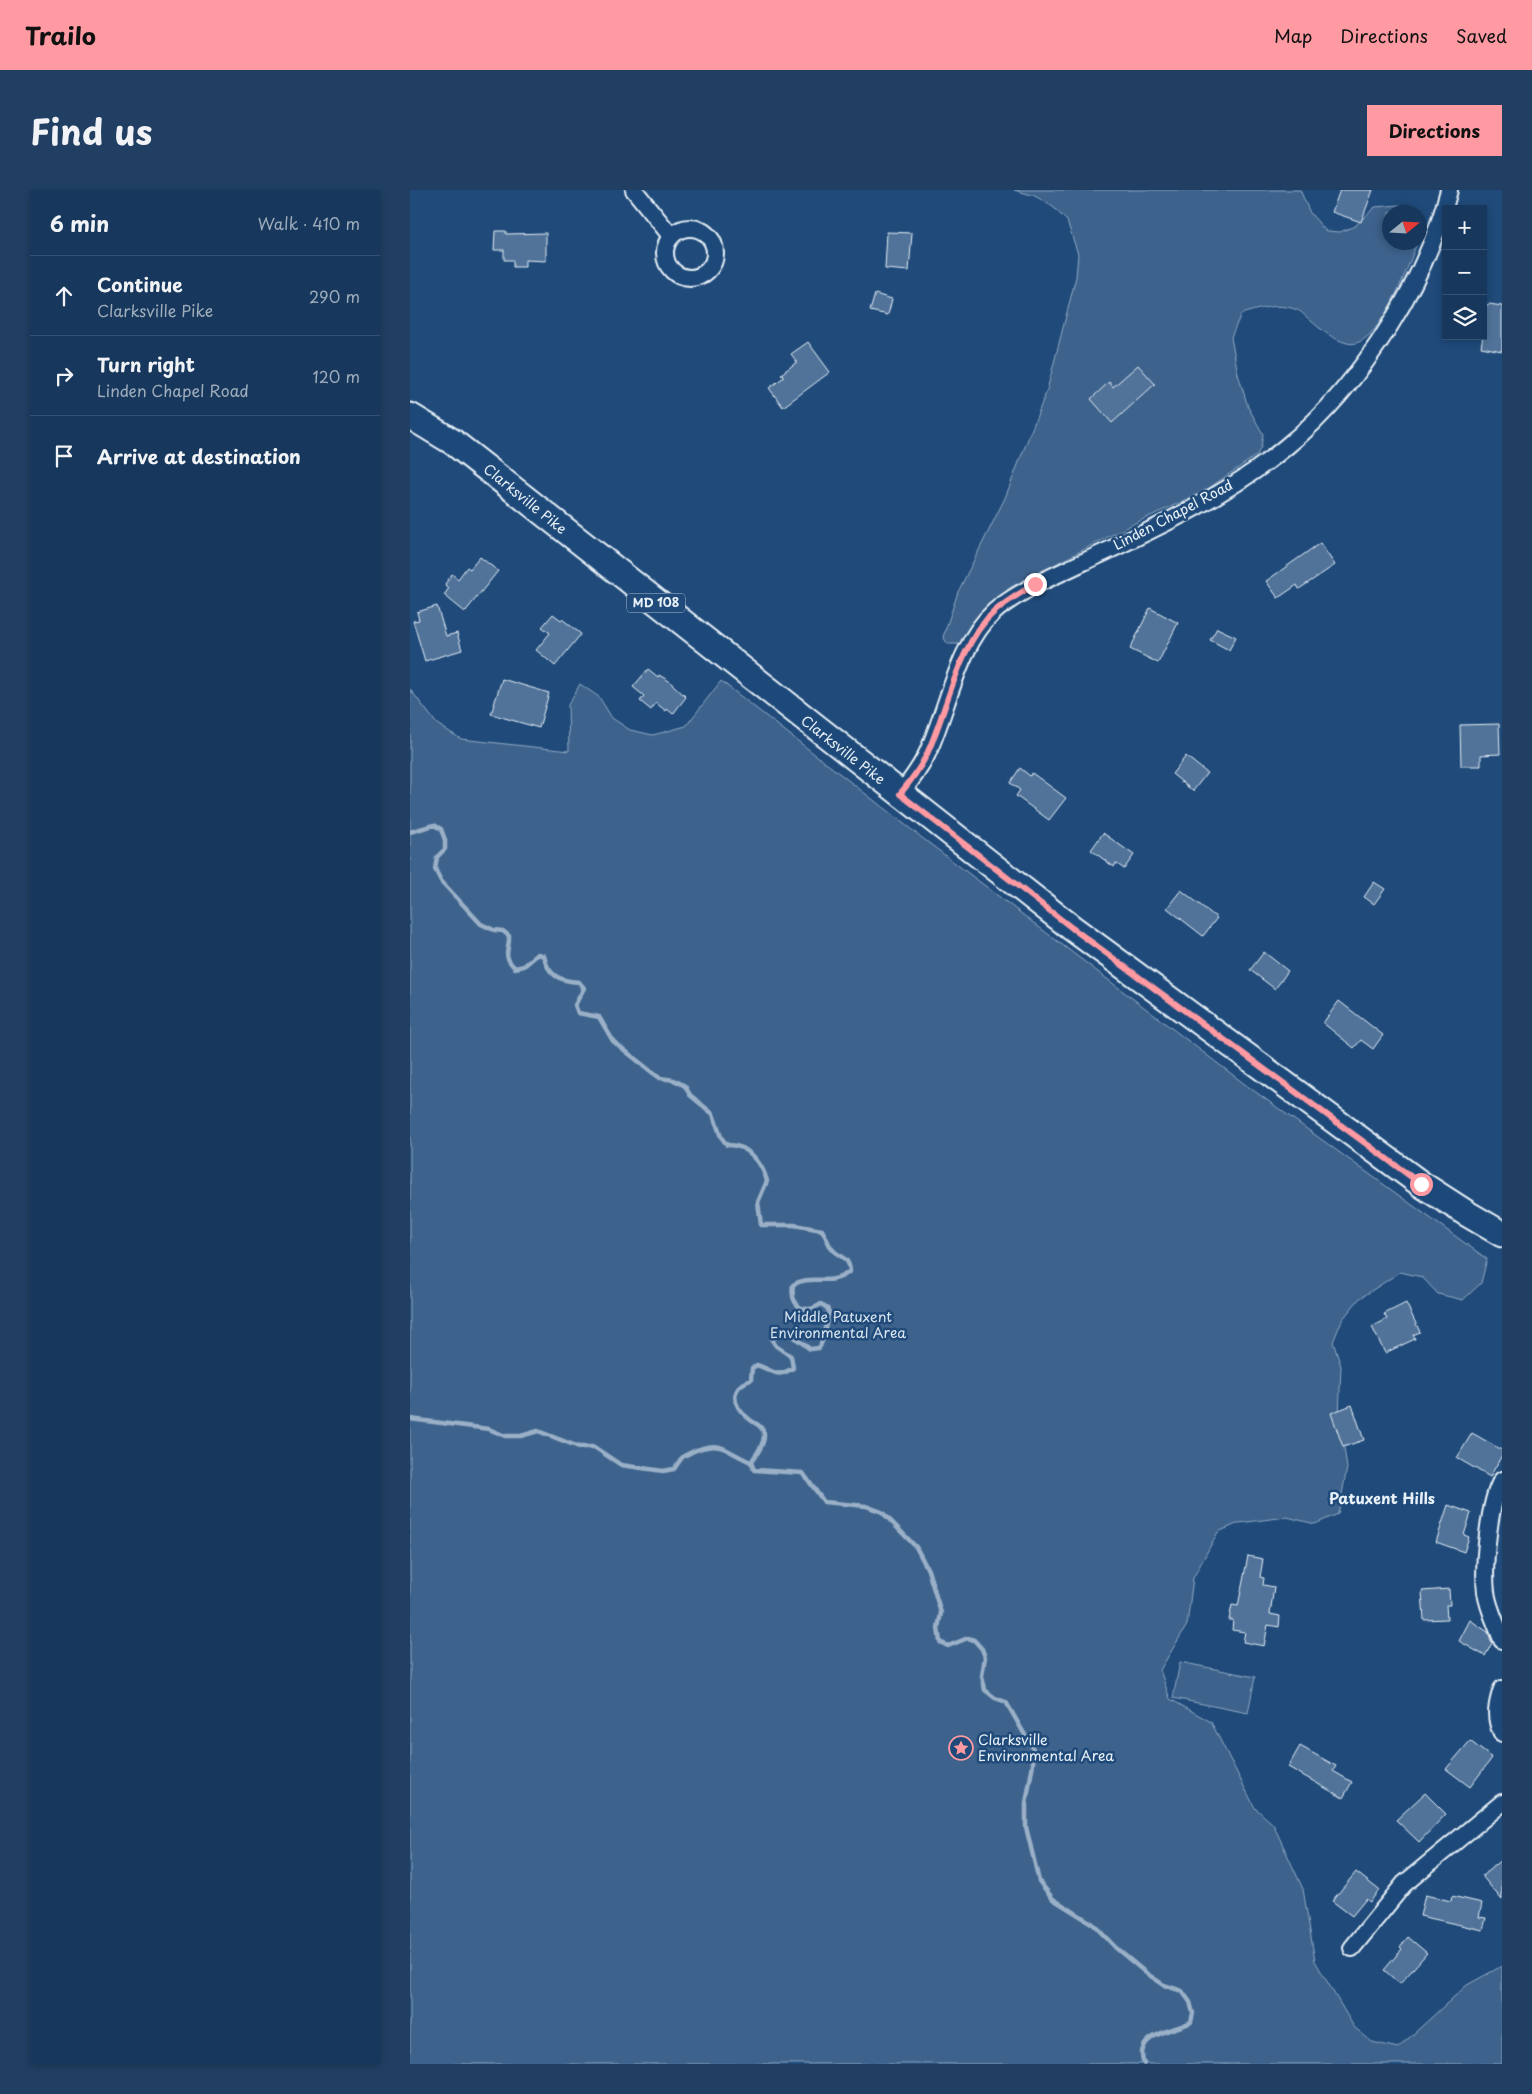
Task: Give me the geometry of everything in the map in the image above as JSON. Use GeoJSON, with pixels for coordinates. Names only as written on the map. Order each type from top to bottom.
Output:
{"type":"FeatureCollection","features":[{"type":"Feature","properties":{"kind":"main road","name":"Clarksville Pike"},"geometry":{"type":"LineString","coordinates":[[410,416],[453,442],[1072,928],[1421,1184],[1502,1234]]}},
{"type":"Feature","properties":{"kind":"street"},"geometry":{"type":"LineString","coordinates":[[634,190],[671,236]]}},
{"type":"Feature","properties":{"kind":"street","name":"Linden Chapel Road"},"geometry":{"type":"LineString","coordinates":[[900,794],[916,774],[927,754],[968,650],[993,612],[1035,584],[1201,504],[1246,477],[1287,446],[1320,416],[1350,383],[1409,295],[1431,246],[1449,190]]}},
{"type":"Feature","properties":{"kind":"street"},"geometry":{"type":"LineString","coordinates":[[1502,1480],[1492,1507],[1486,1579],[1486,1593],[1502,1640]]}},
{"type":"Feature","properties":{"kind":"street"},"geometry":{"type":"LineString","coordinates":[[1502,1690],[1497,1704],[1497,1716],[1502,1733]]}},
{"type":"Feature","properties":{"kind":"street"},"geometry":{"type":"LineString","coordinates":[[1352,1948],[1404,1884],[1502,1803]]}},
{"type":"Feature","properties":{"kind":"green space"},"geometry":{"type":"Polygon","coordinates":[[[1014,190],[1300,190],[1310,213],[1326,231],[1340,232],[1355,226],[1375,207],[1382,206],[1382,250],[1414,250],[1400,286],[1381,321],[1370,334],[1359,342],[1347,343],[1336,339],[1300,311],[1290,308],[1276,306],[1241,314],[1231,337],[1238,374],[1248,407],[1263,434],[1261,447],[1257,455],[1203,492],[1133,524],[1009,588],[981,617],[968,636],[958,644],[948,644],[943,637],[958,592],[1005,498],[1047,390],[1076,277],[1078,254],[1067,221],[1053,207],[1035,196],[1014,190]]]}},
{"type":"Feature","properties":{"kind":"green space","name":"Middle Patuxent Environmental Area"},"geometry":{"type":"Polygon","coordinates":[[[721,681],[917,834],[1246,1085],[1487,1259],[1481,1283],[1463,1300],[1438,1294],[1422,1277],[1400,1272],[1359,1299],[1342,1320],[1333,1342],[1341,1366],[1339,1414],[1347,1468],[1338,1514],[1315,1524],[1287,1517],[1239,1523],[1218,1532],[1193,1578],[1187,1625],[1160,1670],[1170,1699],[1211,1722],[1255,1808],[1273,1824],[1303,1889],[1315,1961],[1354,2027],[1372,2042],[1398,2048],[1467,1985],[1502,1966],[1502,2064],[410,2064],[410,689],[437,724],[461,739],[569,751],[568,705],[580,684],[599,697],[612,718],[630,730],[653,735],[686,726],[721,681]]]}},
{"type":"Feature","properties":{"kind":"green space"},"geometry":{"type":"Polygon","coordinates":[[[1180,1662],[1255,1677],[1248,1713],[1173,1698],[1180,1662]]]}},
{"type":"Feature","properties":{"kind":"building"},"geometry":{"type":"Polygon","coordinates":[[[1340,190],[1373,190],[1361,222],[1332,212],[1340,190]]]}},
{"type":"Feature","properties":{"kind":"building"},"geometry":{"type":"Polygon","coordinates":[[[495,231],[506,231],[506,234],[546,233],[546,261],[525,260],[525,267],[513,267],[513,260],[504,260],[504,250],[494,250],[495,231]]]}},
{"type":"Feature","properties":{"kind":"building"},"geometry":{"type":"Polygon","coordinates":[[[887,232],[912,233],[909,271],[885,269],[887,232]]]}},
{"type":"Feature","properties":{"kind":"building"},"geometry":{"type":"Polygon","coordinates":[[[875,294],[892,299],[888,315],[870,311],[875,294]]]}},
{"type":"Feature","properties":{"kind":"building"},"geometry":{"type":"Polygon","coordinates":[[[1487,305],[1502,306],[1502,351],[1481,347],[1482,340],[1487,340],[1487,305]]]}},
{"type":"Feature","properties":{"kind":"building"},"geometry":{"type":"Polygon","coordinates":[[[808,342],[830,372],[783,407],[769,388],[784,377],[781,374],[797,362],[791,354],[808,342]]]}},
{"type":"Feature","properties":{"kind":"building"},"geometry":{"type":"Polygon","coordinates":[[[1138,365],[1155,384],[1112,423],[1091,399],[1109,382],[1113,387],[1138,365]]]}},
{"type":"Feature","properties":{"kind":"building"},"geometry":{"type":"Polygon","coordinates":[[[1320,543],[1335,565],[1299,589],[1297,585],[1278,598],[1266,581],[1320,543]]]}},
{"type":"Feature","properties":{"kind":"building"},"geometry":{"type":"Polygon","coordinates":[[[480,557],[498,571],[465,612],[444,595],[449,588],[445,584],[452,574],[458,579],[467,567],[470,569],[480,557]]]}},
{"type":"Feature","properties":{"kind":"building"},"geometry":{"type":"Polygon","coordinates":[[[437,606],[446,636],[457,633],[462,650],[425,661],[413,621],[419,620],[417,612],[437,606]]]}},
{"type":"Feature","properties":{"kind":"building"},"geometry":{"type":"Polygon","coordinates":[[[1150,608],[1178,623],[1158,663],[1130,649],[1150,608]]]}},
{"type":"Feature","properties":{"kind":"building"},"geometry":{"type":"Polygon","coordinates":[[[553,614],[581,634],[555,666],[536,650],[550,633],[542,627],[553,614]]]}},
{"type":"Feature","properties":{"kind":"building"},"geometry":{"type":"Polygon","coordinates":[[[1217,628],[1236,637],[1229,650],[1210,640],[1217,628]]]}},
{"type":"Feature","properties":{"kind":"building"},"geometry":{"type":"Polygon","coordinates":[[[648,669],[658,677],[659,675],[669,681],[686,697],[673,714],[656,703],[651,710],[640,701],[644,696],[633,687],[648,669]]]}},
{"type":"Feature","properties":{"kind":"building"},"geometry":{"type":"Polygon","coordinates":[[[502,679],[549,693],[539,728],[491,714],[502,679]]]}},
{"type":"Feature","properties":{"kind":"building"},"geometry":{"type":"Polygon","coordinates":[[[1499,724],[1500,754],[1481,755],[1481,766],[1461,766],[1460,725],[1499,724]]]}},
{"type":"Feature","properties":{"kind":"building"},"geometry":{"type":"Polygon","coordinates":[[[1186,756],[1207,773],[1193,791],[1172,774],[1186,756]]]}},
{"type":"Feature","properties":{"kind":"building"},"geometry":{"type":"Polygon","coordinates":[[[1020,768],[1030,776],[1032,773],[1066,798],[1049,820],[1016,796],[1020,790],[1010,783],[1020,768]]]}},
{"type":"Feature","properties":{"kind":"building"},"geometry":{"type":"Polygon","coordinates":[[[1103,833],[1134,855],[1124,869],[1116,863],[1114,867],[1091,850],[1103,833]]]}},
{"type":"Feature","properties":{"kind":"building"},"geometry":{"type":"Polygon","coordinates":[[[1374,882],[1385,889],[1374,904],[1364,897],[1374,882]]]}},
{"type":"Feature","properties":{"kind":"building"},"geometry":{"type":"Polygon","coordinates":[[[1181,890],[1217,918],[1203,936],[1167,908],[1181,890]]]}},
{"type":"Feature","properties":{"kind":"building"},"geometry":{"type":"Polygon","coordinates":[[[1264,952],[1288,971],[1275,989],[1250,970],[1264,952]]]}},
{"type":"Feature","properties":{"kind":"building"},"geometry":{"type":"Polygon","coordinates":[[[1339,1001],[1383,1035],[1373,1049],[1361,1040],[1354,1048],[1323,1023],[1339,1001]]]}},
{"type":"Feature","properties":{"kind":"building"},"geometry":{"type":"Polygon","coordinates":[[[1406,1303],[1420,1332],[1413,1335],[1415,1339],[1385,1353],[1372,1327],[1387,1319],[1384,1314],[1406,1303]]]}},
{"type":"Feature","properties":{"kind":"building"},"geometry":{"type":"Polygon","coordinates":[[[1352,1405],[1364,1440],[1343,1447],[1331,1413],[1352,1405]]]}},
{"type":"Feature","properties":{"kind":"building"},"geometry":{"type":"Polygon","coordinates":[[[1472,1433],[1502,1450],[1502,1455],[1490,1477],[1457,1458],[1472,1433]]]}},
{"type":"Feature","properties":{"kind":"building"},"geometry":{"type":"Polygon","coordinates":[[[1448,1505],[1471,1513],[1464,1535],[1469,1537],[1464,1552],[1436,1542],[1448,1505]]]}},
{"type":"Feature","properties":{"kind":"building"},"geometry":{"type":"Polygon","coordinates":[[[1248,1556],[1263,1559],[1260,1577],[1264,1578],[1263,1585],[1274,1587],[1270,1614],[1280,1616],[1279,1627],[1268,1625],[1264,1646],[1243,1642],[1245,1632],[1232,1630],[1233,1620],[1229,1620],[1232,1605],[1238,1606],[1248,1556]]]}},
{"type":"Feature","properties":{"kind":"building"},"geometry":{"type":"Polygon","coordinates":[[[1449,1589],[1450,1605],[1446,1605],[1447,1619],[1424,1620],[1422,1591],[1449,1589]]]}},
{"type":"Feature","properties":{"kind":"building"},"geometry":{"type":"Polygon","coordinates":[[[1470,1620],[1488,1632],[1492,1643],[1485,1656],[1459,1641],[1470,1620]]]}},
{"type":"Feature","properties":{"kind":"building"},"geometry":{"type":"Polygon","coordinates":[[[1470,1741],[1492,1758],[1470,1787],[1446,1769],[1470,1741]]]}},
{"type":"Feature","properties":{"kind":"building"},"geometry":{"type":"Polygon","coordinates":[[[1300,1746],[1336,1766],[1333,1771],[1352,1782],[1343,1798],[1288,1767],[1300,1746]]]}},
{"type":"Feature","properties":{"kind":"building"},"geometry":{"type":"Polygon","coordinates":[[[1425,1793],[1446,1814],[1419,1842],[1396,1820],[1425,1793]]]}},
{"type":"Feature","properties":{"kind":"building"},"geometry":{"type":"Polygon","coordinates":[[[1502,1859],[1502,1900],[1482,1876],[1502,1859]]]}},
{"type":"Feature","properties":{"kind":"building"},"geometry":{"type":"Polygon","coordinates":[[[1356,1872],[1379,1890],[1370,1902],[1366,1899],[1352,1916],[1332,1901],[1356,1872]]]}},
{"type":"Feature","properties":{"kind":"building"},"geometry":{"type":"Polygon","coordinates":[[[1425,1895],[1451,1901],[1452,1896],[1482,1903],[1479,1917],[1486,1918],[1483,1930],[1420,1916],[1425,1895]]]}},
{"type":"Feature","properties":{"kind":"building"},"geometry":{"type":"Polygon","coordinates":[[[1408,1937],[1427,1953],[1400,1984],[1384,1970],[1402,1949],[1400,1947],[1408,1937]]]}},
{"type":"Feature","properties":{"kind":"waterway"},"geometry":{"type":"LineString","coordinates":[[410,832],[434,825],[441,829],[445,840],[445,849],[437,857],[435,869],[441,881],[481,924],[494,930],[503,931],[509,936],[507,956],[515,968],[524,966],[538,954],[544,956],[548,968],[556,976],[561,979],[579,982],[584,988],[575,1005],[578,1013],[599,1017],[613,1041],[660,1078],[674,1080],[685,1086],[690,1095],[713,1114],[721,1137],[727,1145],[748,1151],[758,1161],[767,1181],[758,1202],[761,1225],[794,1225],[822,1230],[832,1249],[848,1262],[850,1271],[836,1279],[807,1280],[793,1285],[794,1298],[799,1306],[803,1309],[809,1309],[821,1304],[829,1312],[819,1348],[810,1349],[792,1336],[778,1336],[772,1340],[776,1346],[791,1356],[793,1368],[782,1373],[775,1373],[757,1365],[752,1368],[751,1380],[744,1383],[736,1392],[735,1397],[739,1408],[748,1418],[760,1426],[764,1434],[762,1445],[751,1462],[754,1470],[803,1473],[824,1502],[866,1506],[882,1512],[916,1547],[928,1570],[941,1613],[938,1628],[940,1642],[948,1646],[968,1638],[974,1640],[982,1649],[985,1657],[982,1676],[985,1690],[995,1698],[1006,1702],[1033,1749],[1033,1764],[1026,1803],[1026,1827],[1039,1881],[1053,1899],[1093,1924],[1116,1948],[1146,1973],[1164,1985],[1182,1991],[1190,2002],[1193,2013],[1191,2022],[1150,2039],[1144,2046],[1142,2054],[1144,2064]]}},
{"type":"Feature","properties":{"kind":"waterway"},"geometry":{"type":"LineString","coordinates":[[410,1419],[489,1429],[505,1436],[521,1436],[538,1431],[579,1447],[594,1447],[621,1465],[663,1471],[674,1469],[684,1456],[713,1446],[723,1448],[751,1462]]}},
{"type":"Feature","properties":{"kind":"place","name":"Clarksville Environmental Area"},"geometry":{"type":"Point","coordinates":[961,1748]}},
{"type":"Feature","properties":{"kind":"district","name":"Patuxent Hills"},"geometry":{"type":"Point","coordinates":[1382,1499]}},
{"type":"Feature","properties":{"kind":"route"},"geometry":{"type":"LineString","coordinates":[[1035,584],[993,612],[979,631],[958,670],[927,754],[916,774],[900,794],[1072,928],[1421,1184]]}}]}
